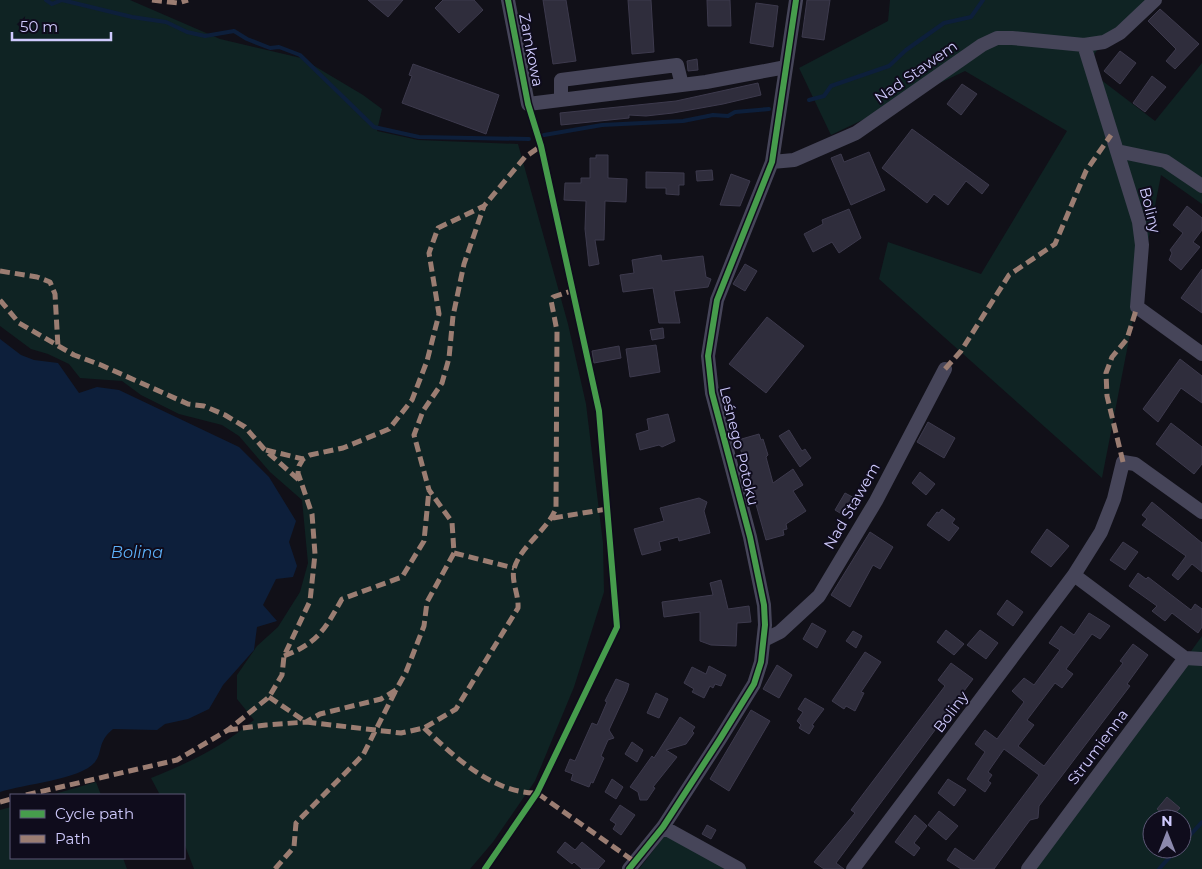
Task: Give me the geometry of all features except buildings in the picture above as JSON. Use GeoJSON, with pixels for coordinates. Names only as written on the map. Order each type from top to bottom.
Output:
{"type":"FeatureCollection","features":[{"type":"Feature","properties":{"kind":"street","name":"Zamkowa"},"geometry":{"type":"LineString","coordinates":[[508,0],[528,104],[682,85],[786,67]]}},
{"type":"Feature","properties":{"kind":"street","name":"Leśnego Potoku"},"geometry":{"type":"LineString","coordinates":[[628,869],[663,827],[754,684],[762,662],[764,605],[750,537],[712,393],[708,356],[717,300],[772,162],[796,0]]}},
{"type":"Feature","properties":{"kind":"street","name":"Nad Stawem"},"geometry":{"type":"LineString","coordinates":[[772,162],[794,160],[856,133],[982,45],[997,38],[1084,45],[1104,42],[1120,34],[1155,0]]}},
{"type":"Feature","properties":{"kind":"street"},"geometry":{"type":"LineString","coordinates":[[1084,45],[1117,151],[1165,161],[1202,186]]}},
{"type":"Feature","properties":{"kind":"street","name":"Zamkowa"},"geometry":{"type":"LineString","coordinates":[[561,100],[561,80],[678,65],[682,85]]}},
{"type":"Feature","properties":{"kind":"street","name":"Boliny"},"geometry":{"type":"LineString","coordinates":[[1117,151],[1140,222],[1142,262],[1137,307],[1202,354]]}},
{"type":"Feature","properties":{"kind":"street","name":"Nad Stawem"},"geometry":{"type":"LineString","coordinates":[[764,640],[780,632],[819,596],[876,501],[945,369]]}},
{"type":"Feature","properties":{"kind":"street","name":"Boliny"},"geometry":{"type":"LineString","coordinates":[[853,869],[1074,575],[1101,532],[1114,499],[1123,462],[1135,464],[1202,512]]}},
{"type":"Feature","properties":{"kind":"street"},"geometry":{"type":"LineString","coordinates":[[1074,575],[1185,658],[1202,659]]}},
{"type":"Feature","properties":{"kind":"street","name":"Strumienna"},"geometry":{"type":"LineString","coordinates":[[1028,869],[1185,658]]}},
{"type":"Feature","properties":{"kind":"street"},"geometry":{"type":"LineString","coordinates":[[663,827],[739,869]]}},
{"type":"Feature","properties":{"kind":"green space"},"geometry":{"type":"Polygon","coordinates":[[[0,0],[130,0],[220,39],[301,58],[363,95],[382,109],[377,131],[418,140],[518,144],[568,324],[586,404],[603,543],[604,592],[574,687],[535,781],[493,842],[470,869],[194,869],[185,846],[185,794],[159,794],[151,778],[205,754],[254,720],[237,699],[237,675],[257,646],[278,627],[300,592],[308,563],[302,500],[270,472],[239,436],[222,425],[179,414],[141,395],[122,381],[80,378],[69,364],[48,354],[31,349],[0,326],[0,0]]]}},
{"type":"Feature","properties":{"kind":"green space"},"geometry":{"type":"Polygon","coordinates":[[[890,0],[1161,0],[1131,31],[1120,40],[1101,47],[1094,56],[1100,79],[1155,121],[1202,63],[1202,204],[1161,175],[1102,478],[879,279],[888,242],[981,274],[1067,131],[965,71],[831,135],[799,68],[888,21],[890,0]]]}},
{"type":"Feature","properties":{"kind":"green space"},"geometry":{"type":"Polygon","coordinates":[[[1202,636],[1202,869],[1034,869],[1202,636]]]}},
{"type":"Feature","properties":{"kind":"green space"},"geometry":{"type":"Polygon","coordinates":[[[96,782],[101,794],[54,794],[96,782]]]}},
{"type":"Feature","properties":{"kind":"green space"},"geometry":{"type":"Polygon","coordinates":[[[10,807],[10,859],[123,859],[127,869],[0,869],[0,810],[10,807]]]}},
{"type":"Feature","properties":{"kind":"green space"},"geometry":{"type":"Polygon","coordinates":[[[673,825],[748,869],[639,869],[673,825]]]}},
{"type":"Feature","properties":{"kind":"water","name":"Bolina"},"geometry":{"type":"Polygon","coordinates":[[[0,339],[21,355],[34,360],[58,363],[79,393],[97,387],[119,390],[239,447],[269,477],[296,521],[289,542],[297,566],[293,577],[276,579],[263,605],[277,621],[257,627],[254,650],[223,685],[209,709],[188,719],[165,724],[157,730],[113,729],[102,743],[95,762],[88,768],[51,781],[0,792],[0,339]]]}},
{"type":"Feature","properties":{"kind":"waterway"},"geometry":{"type":"LineString","coordinates":[[46,0],[52,4],[62,0],[132,17],[166,22],[187,32],[205,36],[234,31],[247,39],[270,48],[279,47],[300,55],[374,127],[419,137],[529,139]]}},
{"type":"Feature","properties":{"kind":"waterway"},"geometry":{"type":"LineString","coordinates":[[809,100],[824,96],[831,86],[889,66],[906,50],[944,23],[971,17],[983,0]]}},
{"type":"Feature","properties":{"kind":"waterway"},"geometry":{"type":"LineString","coordinates":[[544,135],[602,125],[683,121],[713,115],[728,116],[735,112],[769,109]]}},
{"type":"Feature","properties":{"kind":"waterway","name":"Bolina"},"geometry":{"type":"LineString","coordinates":[[1192,833],[1202,822]]}},
{"type":"Feature","properties":{"kind":"waterway","name":"Bolina"},"geometry":{"type":"LineString","coordinates":[[1159,869],[1168,859]]}},
{"type":"Feature","properties":{"kind":"marked path"},"geometry":{"type":"LineString","coordinates":[[152,0],[178,3],[188,0]]}},
{"type":"Feature","properties":{"kind":"marked path"},"geometry":{"type":"LineString","coordinates":[[945,369],[961,351],[1009,275],[1055,244],[1086,171],[1111,135]]}},
{"type":"Feature","properties":{"kind":"marked path"},"geometry":{"type":"LineString","coordinates":[[30,794],[177,760],[228,730],[269,697],[282,675],[284,656],[310,601],[315,554],[312,514],[298,473],[299,466],[303,459],[310,455],[343,448],[389,429],[412,400],[427,361],[439,314],[429,253],[438,228],[484,206],[525,157],[541,146]]}},
{"type":"Feature","properties":{"kind":"marked path"},"geometry":{"type":"LineString","coordinates":[[228,730],[306,722],[320,714],[381,699],[396,690],[406,672],[424,626],[427,602],[454,553],[452,522],[429,490],[414,435],[423,411],[442,383],[449,358],[453,316],[464,264],[484,206]]}},
{"type":"Feature","properties":{"kind":"marked path"},"geometry":{"type":"LineString","coordinates":[[0,271],[37,277],[50,282],[55,294],[58,347]]}},
{"type":"Feature","properties":{"kind":"marked path"},"geometry":{"type":"LineString","coordinates":[[269,697],[306,722],[401,733],[424,728],[456,709],[518,608],[513,574],[517,561],[547,523],[556,508],[557,331],[551,300],[553,297],[571,291]]}},
{"type":"Feature","properties":{"kind":"marked path"},"geometry":{"type":"LineString","coordinates":[[0,300],[19,323],[74,355],[188,404],[204,406],[225,415],[245,427],[264,449],[300,481]]}},
{"type":"Feature","properties":{"kind":"marked path"},"geometry":{"type":"LineString","coordinates":[[1123,462],[1107,396],[1106,373],[1112,357],[1127,339],[1137,307]]}},
{"type":"Feature","properties":{"kind":"marked path"},"geometry":{"type":"LineString","coordinates":[[266,450],[303,459]]}},
{"type":"Feature","properties":{"kind":"marked path"},"geometry":{"type":"LineString","coordinates":[[284,656],[313,640],[331,619],[342,599],[402,577],[424,541],[429,490]]}},
{"type":"Feature","properties":{"kind":"marked path"},"geometry":{"type":"LineString","coordinates":[[553,518],[607,509]]}},
{"type":"Feature","properties":{"kind":"marked path"},"geometry":{"type":"LineString","coordinates":[[454,553],[514,568]]}},
{"type":"Feature","properties":{"kind":"marked path"},"geometry":{"type":"LineString","coordinates":[[275,869],[294,847],[296,823],[363,755],[396,690]]}},
{"type":"Feature","properties":{"kind":"marked path"},"geometry":{"type":"LineString","coordinates":[[424,728],[475,771],[505,787],[537,793],[635,862]]}},
{"type":"Feature","properties":{"kind":"marked path"},"geometry":{"type":"LineString","coordinates":[[0,802],[10,799]]}},
{"type":"Feature","properties":{"kind":"cycle path"},"geometry":{"type":"LineString","coordinates":[[485,869],[537,793],[617,627],[599,411],[541,146],[528,104],[508,0]]}},
{"type":"Feature","properties":{"kind":"cycle path"},"geometry":{"type":"LineString","coordinates":[[629,869],[663,827],[720,739],[754,684],[761,662],[765,625],[764,605],[750,537],[712,393],[708,356],[717,300],[772,162],[796,0]]}}]}
